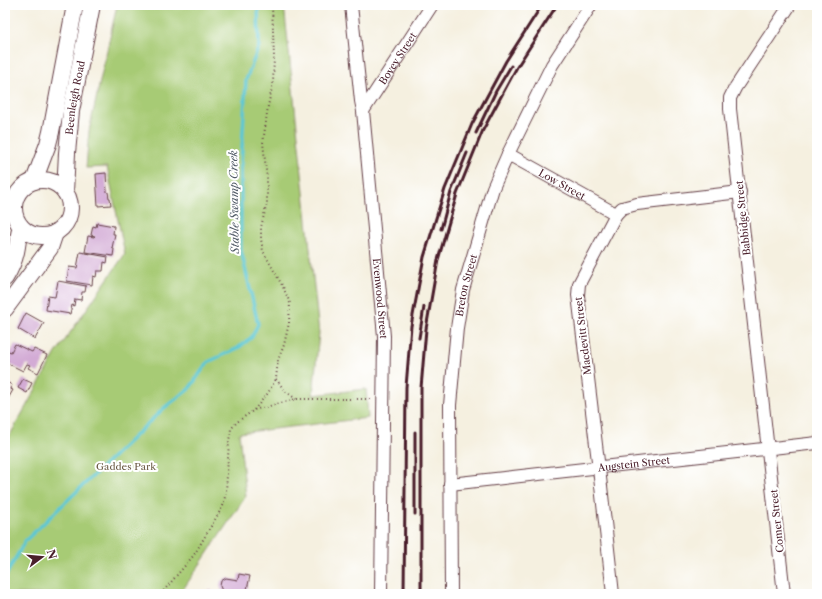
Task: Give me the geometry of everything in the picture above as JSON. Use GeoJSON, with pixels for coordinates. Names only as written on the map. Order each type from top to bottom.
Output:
{"type":"FeatureCollection","features":[{"type":"Feature","properties":{"kind":"main road","name":"Beenleigh Road"},"geometry":{"type":"LineString","coordinates":[[34,181],[51,132],[75,5]]}},
{"type":"Feature","properties":{"kind":"main road","name":"Beenleigh Road"},"geometry":{"type":"LineString","coordinates":[[66,192],[70,122],[92,5]]}},
{"type":"Feature","properties":{"kind":"main road"},"geometry":{"type":"LineString","coordinates":[[5,278],[16,253],[18,236],[14,221],[15,200],[12,193],[34,181],[43,180],[51,181],[59,185],[66,192],[70,201],[68,220],[63,228],[55,233],[46,236],[37,236],[28,232],[14,221]]}},
{"type":"Feature","properties":{"kind":"main road"},"geometry":{"type":"LineString","coordinates":[[5,309],[50,248],[55,233]]}},
{"type":"Feature","properties":{"kind":"street","name":"Evenwood Street"},"geometry":{"type":"LineString","coordinates":[[351,5],[363,111],[384,336],[381,594]]}},
{"type":"Feature","properties":{"kind":"street","name":"Bovey Street"},"geometry":{"type":"LineString","coordinates":[[363,111],[432,5]]}},
{"type":"Feature","properties":{"kind":"street","name":"Breton Street"},"geometry":{"type":"LineString","coordinates":[[450,594],[450,405],[457,328],[463,290],[493,188],[508,154],[552,65],[591,5]]}},
{"type":"Feature","properties":{"kind":"street","name":"Babbidge Street"},"geometry":{"type":"LineString","coordinates":[[769,449],[730,109],[730,98],[734,88],[790,5]]}},
{"type":"Feature","properties":{"kind":"street","name":"Low Street"},"geometry":{"type":"LineString","coordinates":[[508,154],[616,214]]}},
{"type":"Feature","properties":{"kind":"street"},"geometry":{"type":"LineString","coordinates":[[616,214],[622,208],[637,204],[740,192]]}},
{"type":"Feature","properties":{"kind":"street","name":"Macdevitt Street"},"geometry":{"type":"LineString","coordinates":[[613,594],[578,295],[579,284],[616,214]]}},
{"type":"Feature","properties":{"kind":"street","name":"Augstein Street"},"geometry":{"type":"LineString","coordinates":[[450,484],[817,443]]}},
{"type":"Feature","properties":{"kind":"street","name":"Comer Street"},"geometry":{"type":"LineString","coordinates":[[769,449],[784,594]]}},
{"type":"Feature","properties":{"kind":"path"},"geometry":{"type":"LineString","coordinates":[[161,594],[194,554],[223,506],[226,492],[231,429],[237,422],[254,410],[268,394],[276,379],[278,360],[289,323],[290,304],[283,287],[263,251],[261,239],[261,227],[267,203],[267,178],[264,143],[268,106],[273,83],[274,57],[272,5]]}},
{"type":"Feature","properties":{"kind":"path"},"geometry":{"type":"LineString","coordinates":[[276,379],[285,391],[296,399]]}},
{"type":"Feature","properties":{"kind":"path"},"geometry":{"type":"LineString","coordinates":[[254,410],[296,399],[383,399]]}},
{"type":"Feature","properties":{"kind":"green space","name":"Gaddes Park"},"geometry":{"type":"Polygon","coordinates":[[[117,5],[284,5],[319,333],[313,395],[366,389],[368,418],[239,433],[246,496],[180,594],[5,594],[5,444],[56,353],[125,254],[107,167],[86,168],[89,131],[117,5]]]}},
{"type":"Feature","properties":{"kind":"building"},"geometry":{"type":"Polygon","coordinates":[[[106,173],[107,192],[111,205],[98,206],[96,174],[106,173]]]}},
{"type":"Feature","properties":{"kind":"building"},"geometry":{"type":"Polygon","coordinates":[[[97,223],[114,226],[113,234],[115,234],[112,248],[114,249],[113,256],[85,252],[88,236],[95,236],[91,235],[93,226],[96,227],[97,223]]]}},
{"type":"Feature","properties":{"kind":"building"},"geometry":{"type":"Polygon","coordinates":[[[80,252],[108,257],[107,263],[104,262],[103,271],[97,271],[96,277],[93,276],[92,285],[67,281],[69,267],[77,268],[80,252]]]}},
{"type":"Feature","properties":{"kind":"building"},"geometry":{"type":"Polygon","coordinates":[[[58,281],[86,286],[85,292],[82,292],[81,300],[75,299],[74,306],[72,305],[70,314],[46,310],[48,296],[55,297],[58,281]]]}},
{"type":"Feature","properties":{"kind":"building"},"geometry":{"type":"Polygon","coordinates":[[[26,313],[44,323],[35,339],[18,329],[26,313]]]}},
{"type":"Feature","properties":{"kind":"building"},"geometry":{"type":"Polygon","coordinates":[[[15,344],[32,352],[34,349],[47,355],[38,373],[28,368],[30,365],[27,364],[23,371],[7,363],[8,360],[5,359],[6,350],[11,352],[15,344]]]}},
{"type":"Feature","properties":{"kind":"building"},"geometry":{"type":"Polygon","coordinates":[[[23,379],[32,383],[27,393],[18,388],[23,379]]]}},
{"type":"Feature","properties":{"kind":"building"},"geometry":{"type":"Polygon","coordinates":[[[5,381],[12,385],[10,389],[13,390],[5,404],[5,381]]]}},
{"type":"Feature","properties":{"kind":"building"},"geometry":{"type":"Polygon","coordinates":[[[239,574],[250,576],[246,594],[230,594],[231,593],[222,591],[220,586],[221,581],[226,578],[238,580],[239,574]]]}},
{"type":"Feature","properties":{"kind":"building"},"geometry":{"type":"Polygon","coordinates":[[[211,590],[215,594],[204,594],[206,591],[211,590]]]}},
{"type":"Feature","properties":{"kind":"waterway","name":"Stable Swamp Creek"},"geometry":{"type":"LineString","coordinates":[[5,577],[25,541],[164,408],[189,389],[208,362],[238,348],[252,337],[258,324],[241,250],[241,165],[246,80],[259,46],[258,5]]}},
{"type":"Feature","properties":{"kind":"railway"},"geometry":{"type":"LineString","coordinates":[[404,594],[406,387],[411,326],[424,257],[445,189],[472,124],[506,61],[542,5]]}},
{"type":"Feature","properties":{"kind":"railway"},"geometry":{"type":"LineString","coordinates":[[421,594],[421,388],[426,329],[438,260],[457,194],[483,130],[517,67],[557,5]]}},
{"type":"Feature","properties":{"kind":"railway"},"geometry":{"type":"LineString","coordinates":[[476,133],[496,91],[511,66]]}},
{"type":"Feature","properties":{"kind":"railway"},"geometry":{"type":"LineString","coordinates":[[441,229],[451,192],[467,153]]}},
{"type":"Feature","properties":{"kind":"railway"},"geometry":{"type":"LineString","coordinates":[[419,338],[424,307]]}},
{"type":"Feature","properties":{"kind":"railway"},"geometry":{"type":"LineString","coordinates":[[415,432],[415,514]]}}]}
